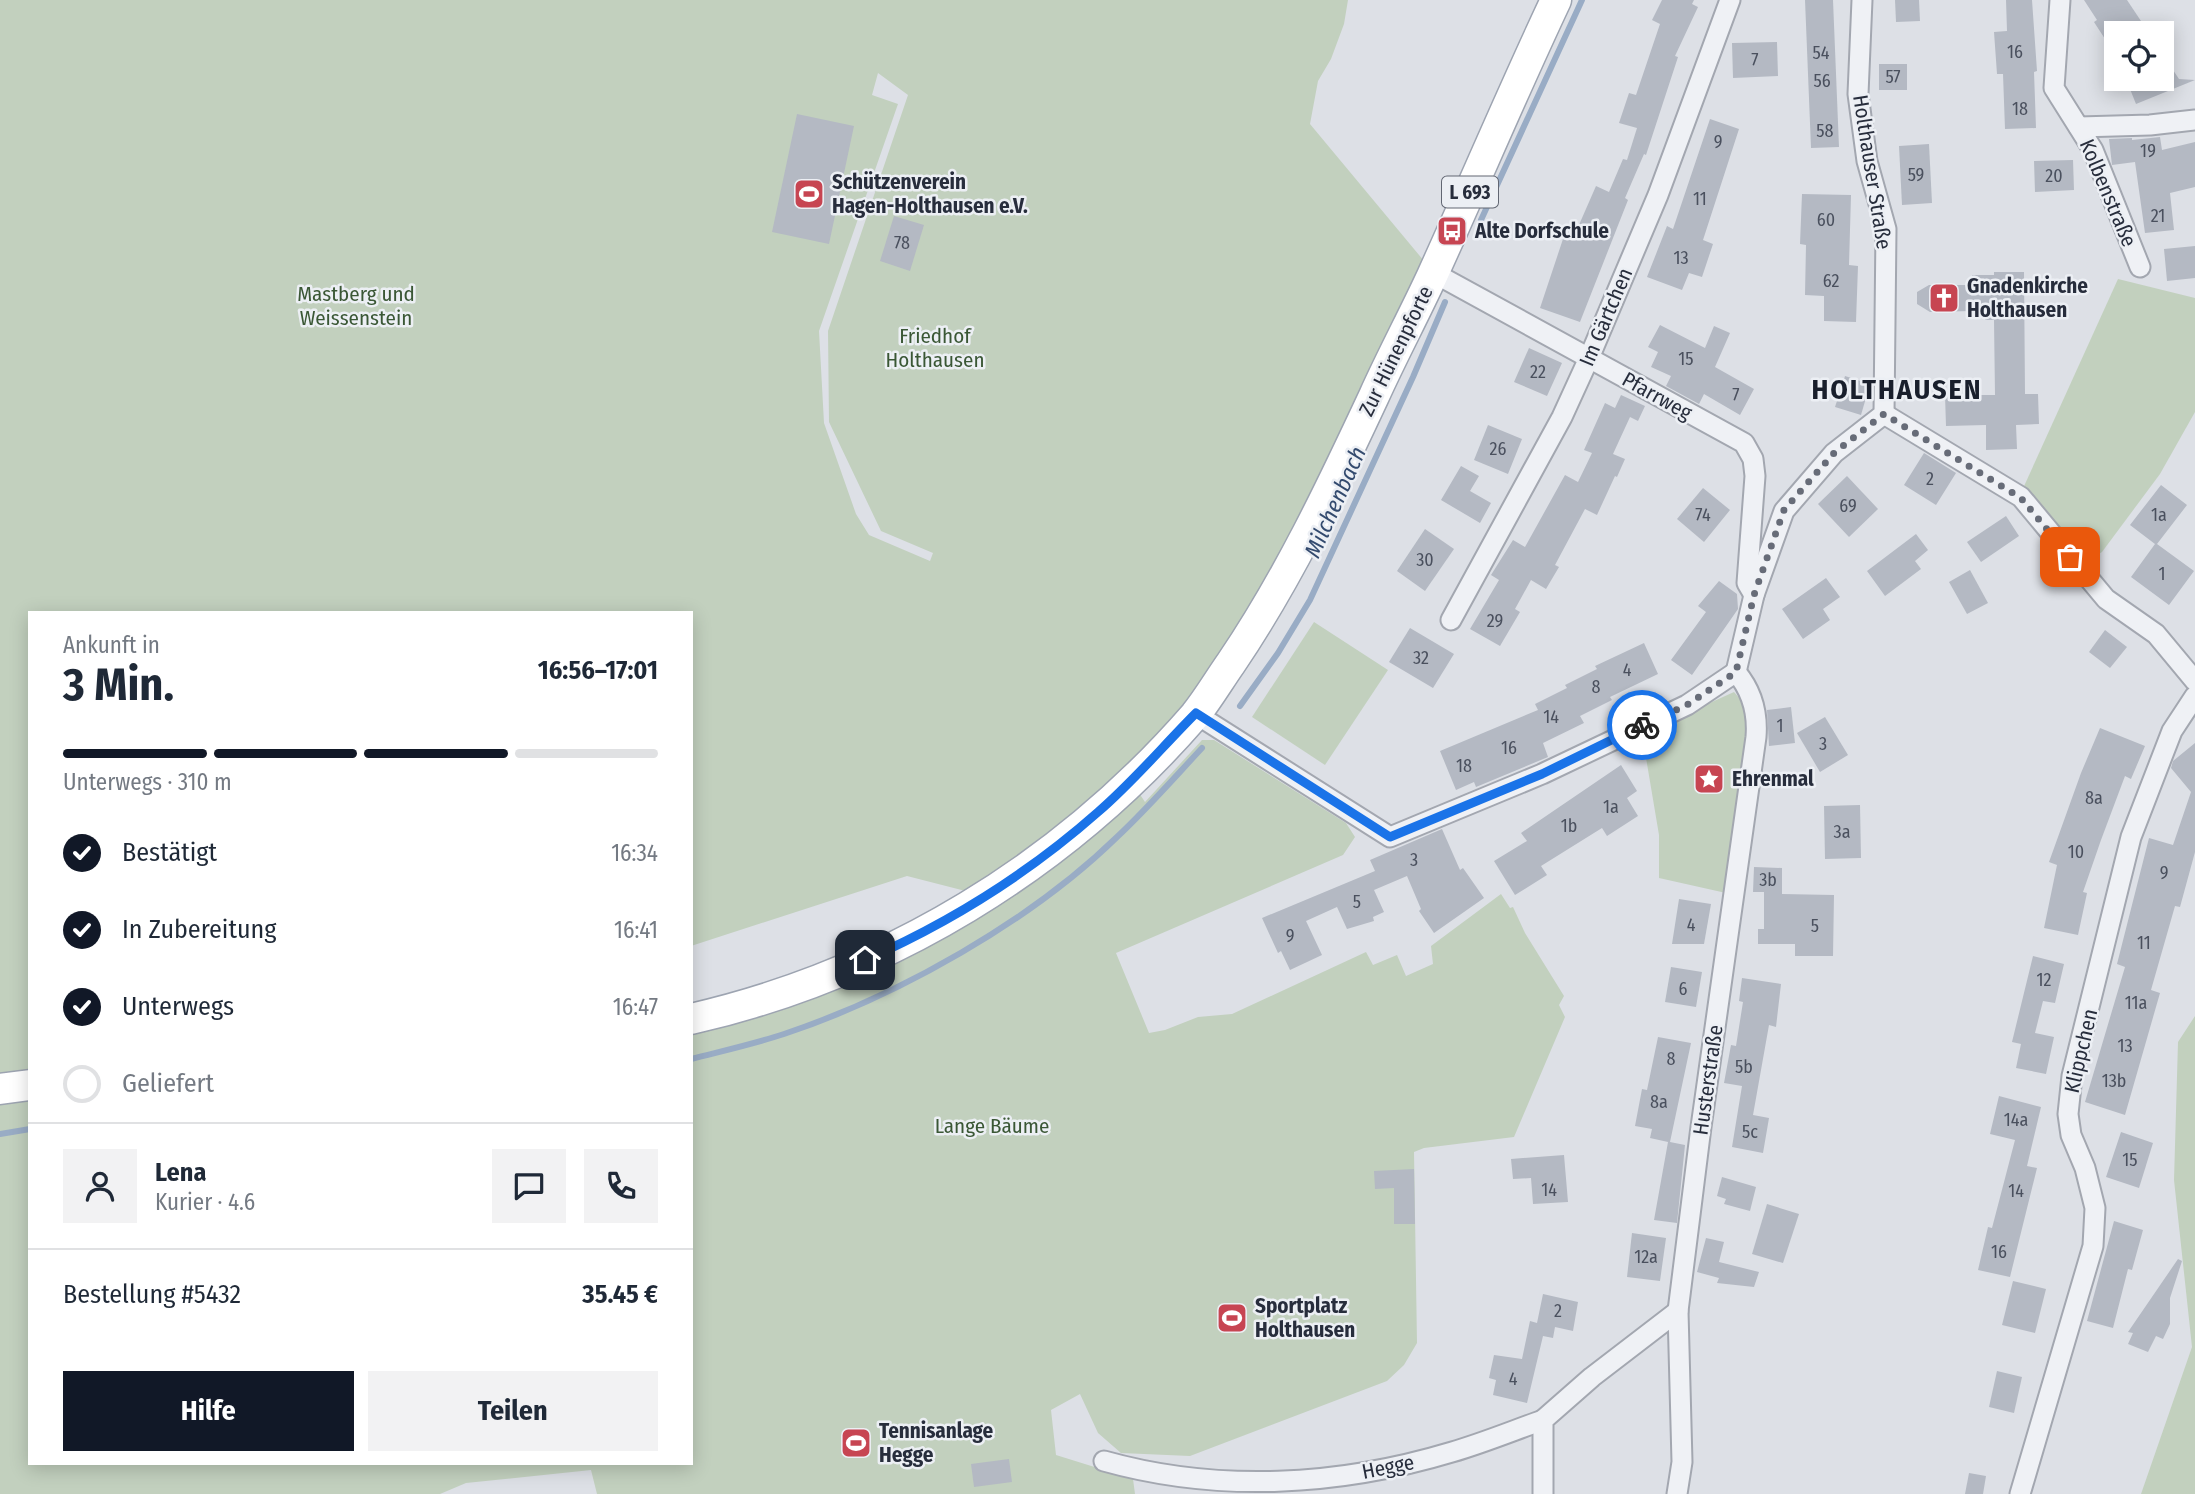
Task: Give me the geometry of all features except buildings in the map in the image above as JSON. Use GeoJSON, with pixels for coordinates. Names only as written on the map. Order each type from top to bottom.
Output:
{"type":"FeatureCollection","features":[{"type":"Feature","properties":{"kind":"main road","name":"Zur Hünenpforte"},"geometry":{"type":"LineString","coordinates":[[693,1018],[773,996],[841,971],[912,940],[971,906],[1043,858],[1100,811],[1196,713],[1249,635],[1329,494],[1434,272],[1556,0]]}},
{"type":"Feature","properties":{"kind":"main road"},"geometry":{"type":"LineString","coordinates":[[0,1089],[28,1085]]}},
{"type":"Feature","properties":{"kind":"street","name":"Im Gärtchen"},"geometry":{"type":"LineString","coordinates":[[1451,620],[1550,440],[1589,358],[1658,195],[1730,0]]}},
{"type":"Feature","properties":{"kind":"street","name":"Holthauser Straße"},"geometry":{"type":"LineString","coordinates":[[1862,0],[1858,94],[1867,161],[1886,229],[1884,414]]}},
{"type":"Feature","properties":{"kind":"street","name":"Kolbenstraße"},"geometry":{"type":"LineString","coordinates":[[2060,0],[2054,88],[2093,150],[2140,267]]}},
{"type":"Feature","properties":{"kind":"street"},"geometry":{"type":"LineString","coordinates":[[2079,127],[2150,125],[2195,120]]}},
{"type":"Feature","properties":{"kind":"street","name":"Pfarrweg"},"geometry":{"type":"LineString","coordinates":[[1434,272],[1744,443],[1753,459],[1755,476],[1747,573],[1747,583],[1754,595]]}},
{"type":"Feature","properties":{"kind":"street"},"geometry":{"type":"LineString","coordinates":[[1196,713],[1390,837],[1542,774],[1687,705],[1736,672],[1754,595],[1784,510],[1834,453],[1884,414],[2021,498],[2106,599],[2156,634],[2195,681]]}},
{"type":"Feature","properties":{"kind":"street","name":"Husterstraße"},"geometry":{"type":"LineString","coordinates":[[1677,1494],[1682,1462],[1678,1311],[1757,724],[1750,688],[1736,672]]}},
{"type":"Feature","properties":{"kind":"street","name":"Klippchen"},"geometry":{"type":"LineString","coordinates":[[2020,1494],[2093,1246],[2095,1208],[2085,1168],[2070,1135],[2068,1114],[2072,1076],[2131,837],[2172,730],[2195,696]]}},
{"type":"Feature","properties":{"kind":"street","name":"Hegge"},"geometry":{"type":"LineString","coordinates":[[1104,1461],[1149,1474],[1223,1483],[1327,1478],[1396,1467],[1443,1455],[1543,1420],[1592,1377],[1678,1311]]}},
{"type":"Feature","properties":{"kind":"street"},"geometry":{"type":"LineString","coordinates":[[1543,1420],[1543,1494]]}},
{"type":"Feature","properties":{"kind":"green space"},"geometry":{"type":"Polygon","coordinates":[[[0,0],[1348,0],[1344,24],[1331,59],[1318,81],[1310,124],[1434,273],[1287,571],[1131,781],[1145,802],[1202,740],[1214,740],[1346,823],[1355,837],[1343,855],[1116,953],[1149,1033],[1165,1030],[1198,1017],[1232,1014],[1366,952],[1373,965],[1397,955],[1406,976],[1433,964],[1431,946],[1501,894],[1510,908],[1513,907],[1525,933],[1564,996],[1559,1005],[1565,1017],[1514,1137],[1424,1148],[1414,1152],[1417,1343],[1404,1365],[1387,1381],[1190,1456],[1121,1453],[1098,1433],[1080,1394],[1051,1410],[1056,1455],[1133,1479],[1135,1494],[597,1494],[591,1470],[466,1483],[440,1494],[0,1494],[0,1101],[28,1098],[28,1465],[693,1465],[693,1024],[985,896],[907,876],[693,945],[693,611],[28,611],[28,1070],[0,1074],[0,0]],[[878,73],[872,95],[898,104],[819,331],[824,423],[856,514],[869,535],[930,561],[933,553],[881,531],[829,422],[828,331],[908,95],[878,73]]]}},
{"type":"Feature","properties":{"kind":"green space"},"geometry":{"type":"Polygon","coordinates":[[[2118,279],[2195,298],[2195,412],[2160,474],[2102,552],[2089,560],[2020,495],[2118,279]]]}},
{"type":"Feature","properties":{"kind":"green space"},"geometry":{"type":"Polygon","coordinates":[[[1314,622],[1388,670],[1325,765],[1252,717],[1314,622]]]}},
{"type":"Feature","properties":{"kind":"green space"},"geometry":{"type":"Polygon","coordinates":[[[1734,692],[1748,708],[1749,749],[1726,893],[1659,878],[1659,835],[1643,740],[1734,692]]]}},
{"type":"Feature","properties":{"kind":"green space"},"geometry":{"type":"Polygon","coordinates":[[[2195,1016],[2195,1494],[2141,1494],[2192,1347],[2174,1180],[2178,1042],[2195,1016]]]}},
{"type":"Feature","properties":{"kind":"waterway","name":"Milchenbach"},"geometry":{"type":"LineString","coordinates":[[1481,220],[1582,0]]}},
{"type":"Feature","properties":{"kind":"waterway","name":"Milchenbach"},"geometry":{"type":"LineString","coordinates":[[1240,706],[1278,653],[1310,600],[1445,302]]}},
{"type":"Feature","properties":{"kind":"waterway","name":"Milchenbach"},"geometry":{"type":"LineString","coordinates":[[693,1058],[773,1038],[828,1018],[872,999],[961,953],[1045,898],[1083,868],[1139,816],[1202,748]]}},
{"type":"Feature","properties":{"kind":"waterway","name":"Milchenbach"},"geometry":{"type":"LineString","coordinates":[[0,1134],[28,1129]]}},
{"type":"Feature","properties":{"kind":"way so far"},"geometry":{"type":"LineString","coordinates":[[1642,725],[1687,705],[1736,672],[1754,595],[1784,510],[1834,453],[1884,414],[2021,498],[2070,557]]}},
{"type":"Feature","properties":{"kind":"place","name":"Schützenverein Hagen-Holthausen e.V."},"geometry":{"type":"Point","coordinates":[809,194]}},
{"type":"Feature","properties":{"kind":"place","name":"Alte Dorfschule"},"geometry":{"type":"Point","coordinates":[1452,231]}},
{"type":"Feature","properties":{"kind":"place","name":"Gnadenkirche Holthausen"},"geometry":{"type":"Point","coordinates":[1944,298]}},
{"type":"Feature","properties":{"kind":"place","name":"Ehrenmal"},"geometry":{"type":"Point","coordinates":[1709,779]}},
{"type":"Feature","properties":{"kind":"place","name":"Sportplatz Holthausen"},"geometry":{"type":"Point","coordinates":[1232,1318]}},
{"type":"Feature","properties":{"kind":"place","name":"Tennisanlage Hegge"},"geometry":{"type":"Point","coordinates":[856,1443]}},
{"type":"Feature","properties":{"kind":"district","name":"HOLTHAUSEN"},"geometry":{"type":"Point","coordinates":[1897,389]}},
{"type":"Feature","properties":{"kind":"route"},"geometry":{"type":"LineString","coordinates":[[865,960],[912,940],[971,906],[1043,858],[1100,811],[1196,713],[1390,837],[1542,774],[1642,725]]}},
{"type":"Feature","properties":{"kind":"park label","name":"Mastberg und Weissenstein"},"geometry":{"type":"Point","coordinates":[356,306]}},
{"type":"Feature","properties":{"kind":"park label","name":"Friedhof Holthausen"},"geometry":{"type":"Point","coordinates":[935,348]}},
{"type":"Feature","properties":{"kind":"park label","name":"Lange Bäume"},"geometry":{"type":"Point","coordinates":[992,1126]}}]}
